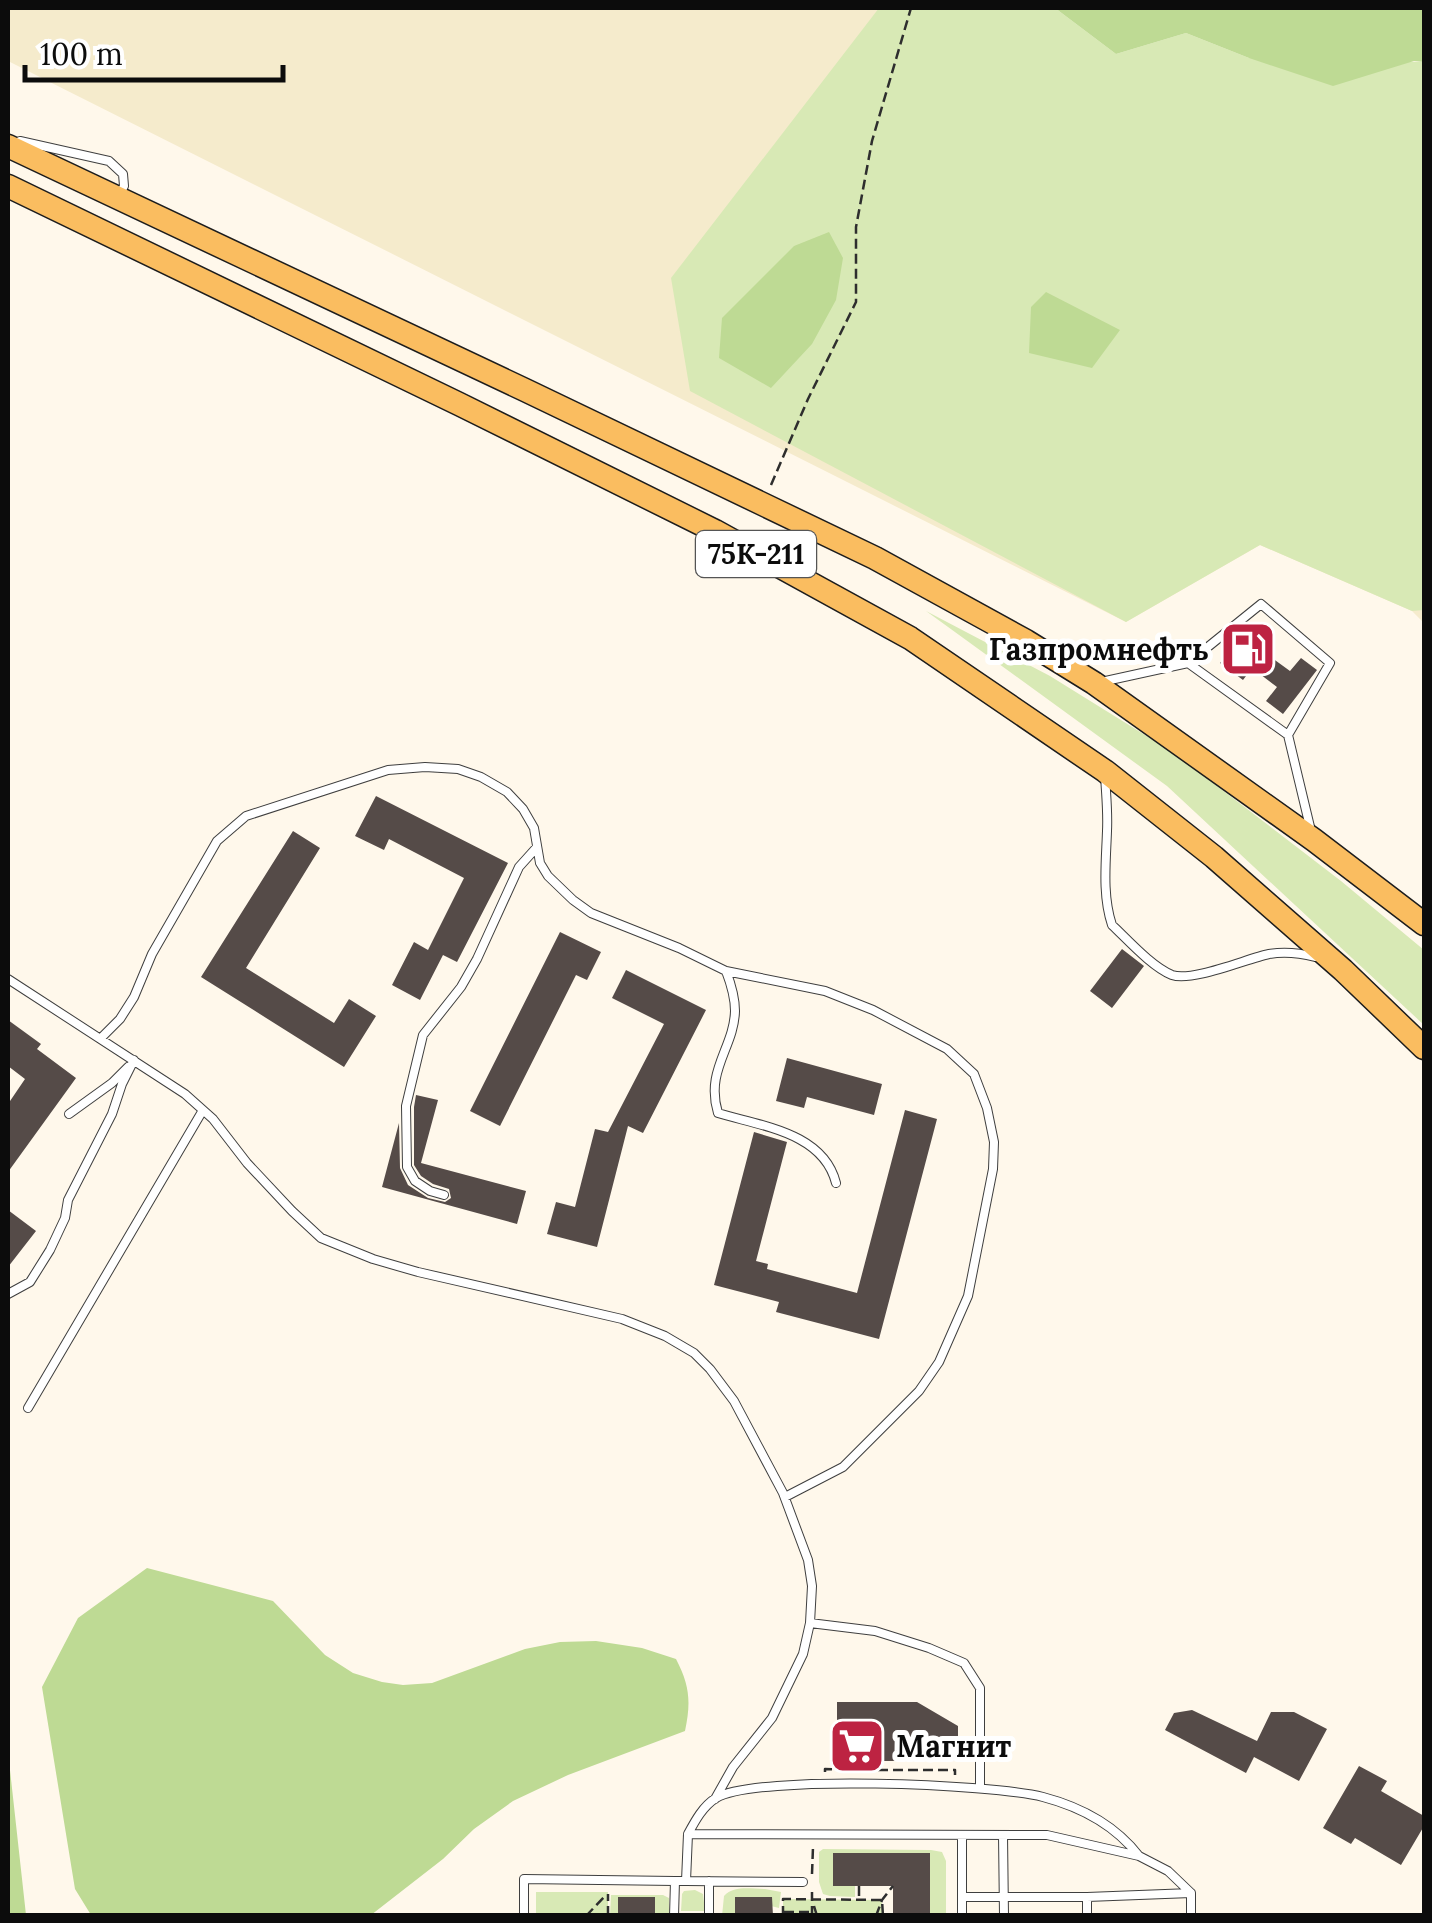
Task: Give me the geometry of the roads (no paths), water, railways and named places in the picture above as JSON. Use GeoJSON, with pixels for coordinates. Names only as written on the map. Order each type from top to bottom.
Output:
{"type":"FeatureCollection","features":[{"type":"Feature","properties":{"kind":"main road","name":"75К-211"},"geometry":{"type":"LineString","coordinates":[[8,146],[874,558],[1094,683]]}},
{"type":"Feature","properties":{"kind":"main road","name":"75К-211"},"geometry":{"type":"LineString","coordinates":[[8,186],[715,531],[910,638],[1105,771],[1214,857],[1343,970],[1424,1048]]}},
{"type":"Feature","properties":{"kind":"main road"},"geometry":{"type":"LineString","coordinates":[[78,220],[99,219],[114,207],[118,198]]}},
{"type":"Feature","properties":{"kind":"main road"},"geometry":{"type":"LineString","coordinates":[[1094,683],[1424,924]]}},
{"type":"Feature","properties":{"kind":"lane"},"geometry":{"type":"LineString","coordinates":[[8,138],[108,161],[122,174],[124,186],[118,198]]}},
{"type":"Feature","properties":{"kind":"lane"},"geometry":{"type":"LineString","coordinates":[[1094,683],[1188,663],[1260,604],[1330,663],[1288,734]]}},
{"type":"Feature","properties":{"kind":"lane"},"geometry":{"type":"LineString","coordinates":[[1188,663],[1288,734],[1314,840]]}},
{"type":"Feature","properties":{"kind":"lane"},"geometry":{"type":"LineString","coordinates":[[101,1038],[134,997],[152,954],[217,842],[246,816],[388,770],[425,767],[458,769],[507,792],[534,828],[540,862],[548,876],[591,913],[726,971],[825,991],[873,1010],[947,1050],[974,1074],[994,1142],[993,1170],[968,1296],[939,1362],[919,1391],[843,1467],[785,1496]]}},
{"type":"Feature","properties":{"kind":"lane"},"geometry":{"type":"LineString","coordinates":[[1105,771],[1109,915],[1112,925],[1162,970],[1176,976],[1191,976],[1288,952],[1320,958],[1343,970]]}},
{"type":"Feature","properties":{"kind":"lane"},"geometry":{"type":"LineString","coordinates":[[444,1195],[415,1181],[407,1168],[406,1106],[423,1035],[461,987],[519,868],[536,847]]}},
{"type":"Feature","properties":{"kind":"lane"},"geometry":{"type":"LineString","coordinates":[[726,971],[735,1014],[714,1086],[718,1113],[788,1132],[817,1154],[832,1170],[836,1183]]}},
{"type":"Feature","properties":{"kind":"lane"},"geometry":{"type":"LineString","coordinates":[[8,979],[185,1094],[213,1119],[292,1212],[321,1238],[418,1272],[622,1318],[665,1336],[694,1353],[710,1369],[734,1401],[785,1496],[808,1560],[812,1586],[803,1654],[772,1718],[733,1766],[688,1834],[686,1881]]}},
{"type":"Feature","properties":{"kind":"lane"},"geometry":{"type":"LineString","coordinates":[[70,1114],[112,1083],[134,1060]]}},
{"type":"Feature","properties":{"kind":"lane"},"geometry":{"type":"LineString","coordinates":[[8,1294],[30,1282],[50,1250],[65,1218],[68,1200],[112,1114],[134,1060]]}},
{"type":"Feature","properties":{"kind":"lane"},"geometry":{"type":"LineString","coordinates":[[28,1408],[203,1110]]}},
{"type":"Feature","properties":{"kind":"lane"},"geometry":{"type":"LineString","coordinates":[[810,1623],[876,1632],[964,1663],[980,1688],[980,1788]]}},
{"type":"Feature","properties":{"kind":"lane"},"geometry":{"type":"LineString","coordinates":[[715,1798],[740,1790],[809,1785],[980,1788],[1044,1797],[1096,1818],[1124,1838],[1139,1856]]}},
{"type":"Feature","properties":{"kind":"lane"},"geometry":{"type":"LineString","coordinates":[[688,1834],[1048,1835],[1139,1856],[1168,1871],[1192,1893],[1191,1916]]}},
{"type":"Feature","properties":{"kind":"lane"},"geometry":{"type":"LineString","coordinates":[[962,1835],[962,1916]]}},
{"type":"Feature","properties":{"kind":"lane"},"geometry":{"type":"LineString","coordinates":[[1003,1835],[1004,1916]]}},
{"type":"Feature","properties":{"kind":"lane"},"geometry":{"type":"LineString","coordinates":[[524,1916],[524,1879],[803,1882]]}},
{"type":"Feature","properties":{"kind":"lane"},"geometry":{"type":"LineString","coordinates":[[674,1916],[675,1881]]}},
{"type":"Feature","properties":{"kind":"lane"},"geometry":{"type":"LineString","coordinates":[[709,1881],[709,1916]]}},
{"type":"Feature","properties":{"kind":"lane"},"geometry":{"type":"LineString","coordinates":[[962,1897],[1192,1893]]}},
{"type":"Feature","properties":{"kind":"lane"},"geometry":{"type":"LineString","coordinates":[[1087,1897],[1087,1916]]}},
{"type":"Feature","properties":{"kind":"place","name":"Газпромнефть"},"geometry":{"type":"Point","coordinates":[1248,649]}},
{"type":"Feature","properties":{"kind":"place","name":"Магнит"},"geometry":{"type":"Point","coordinates":[857,1746]}}]}
